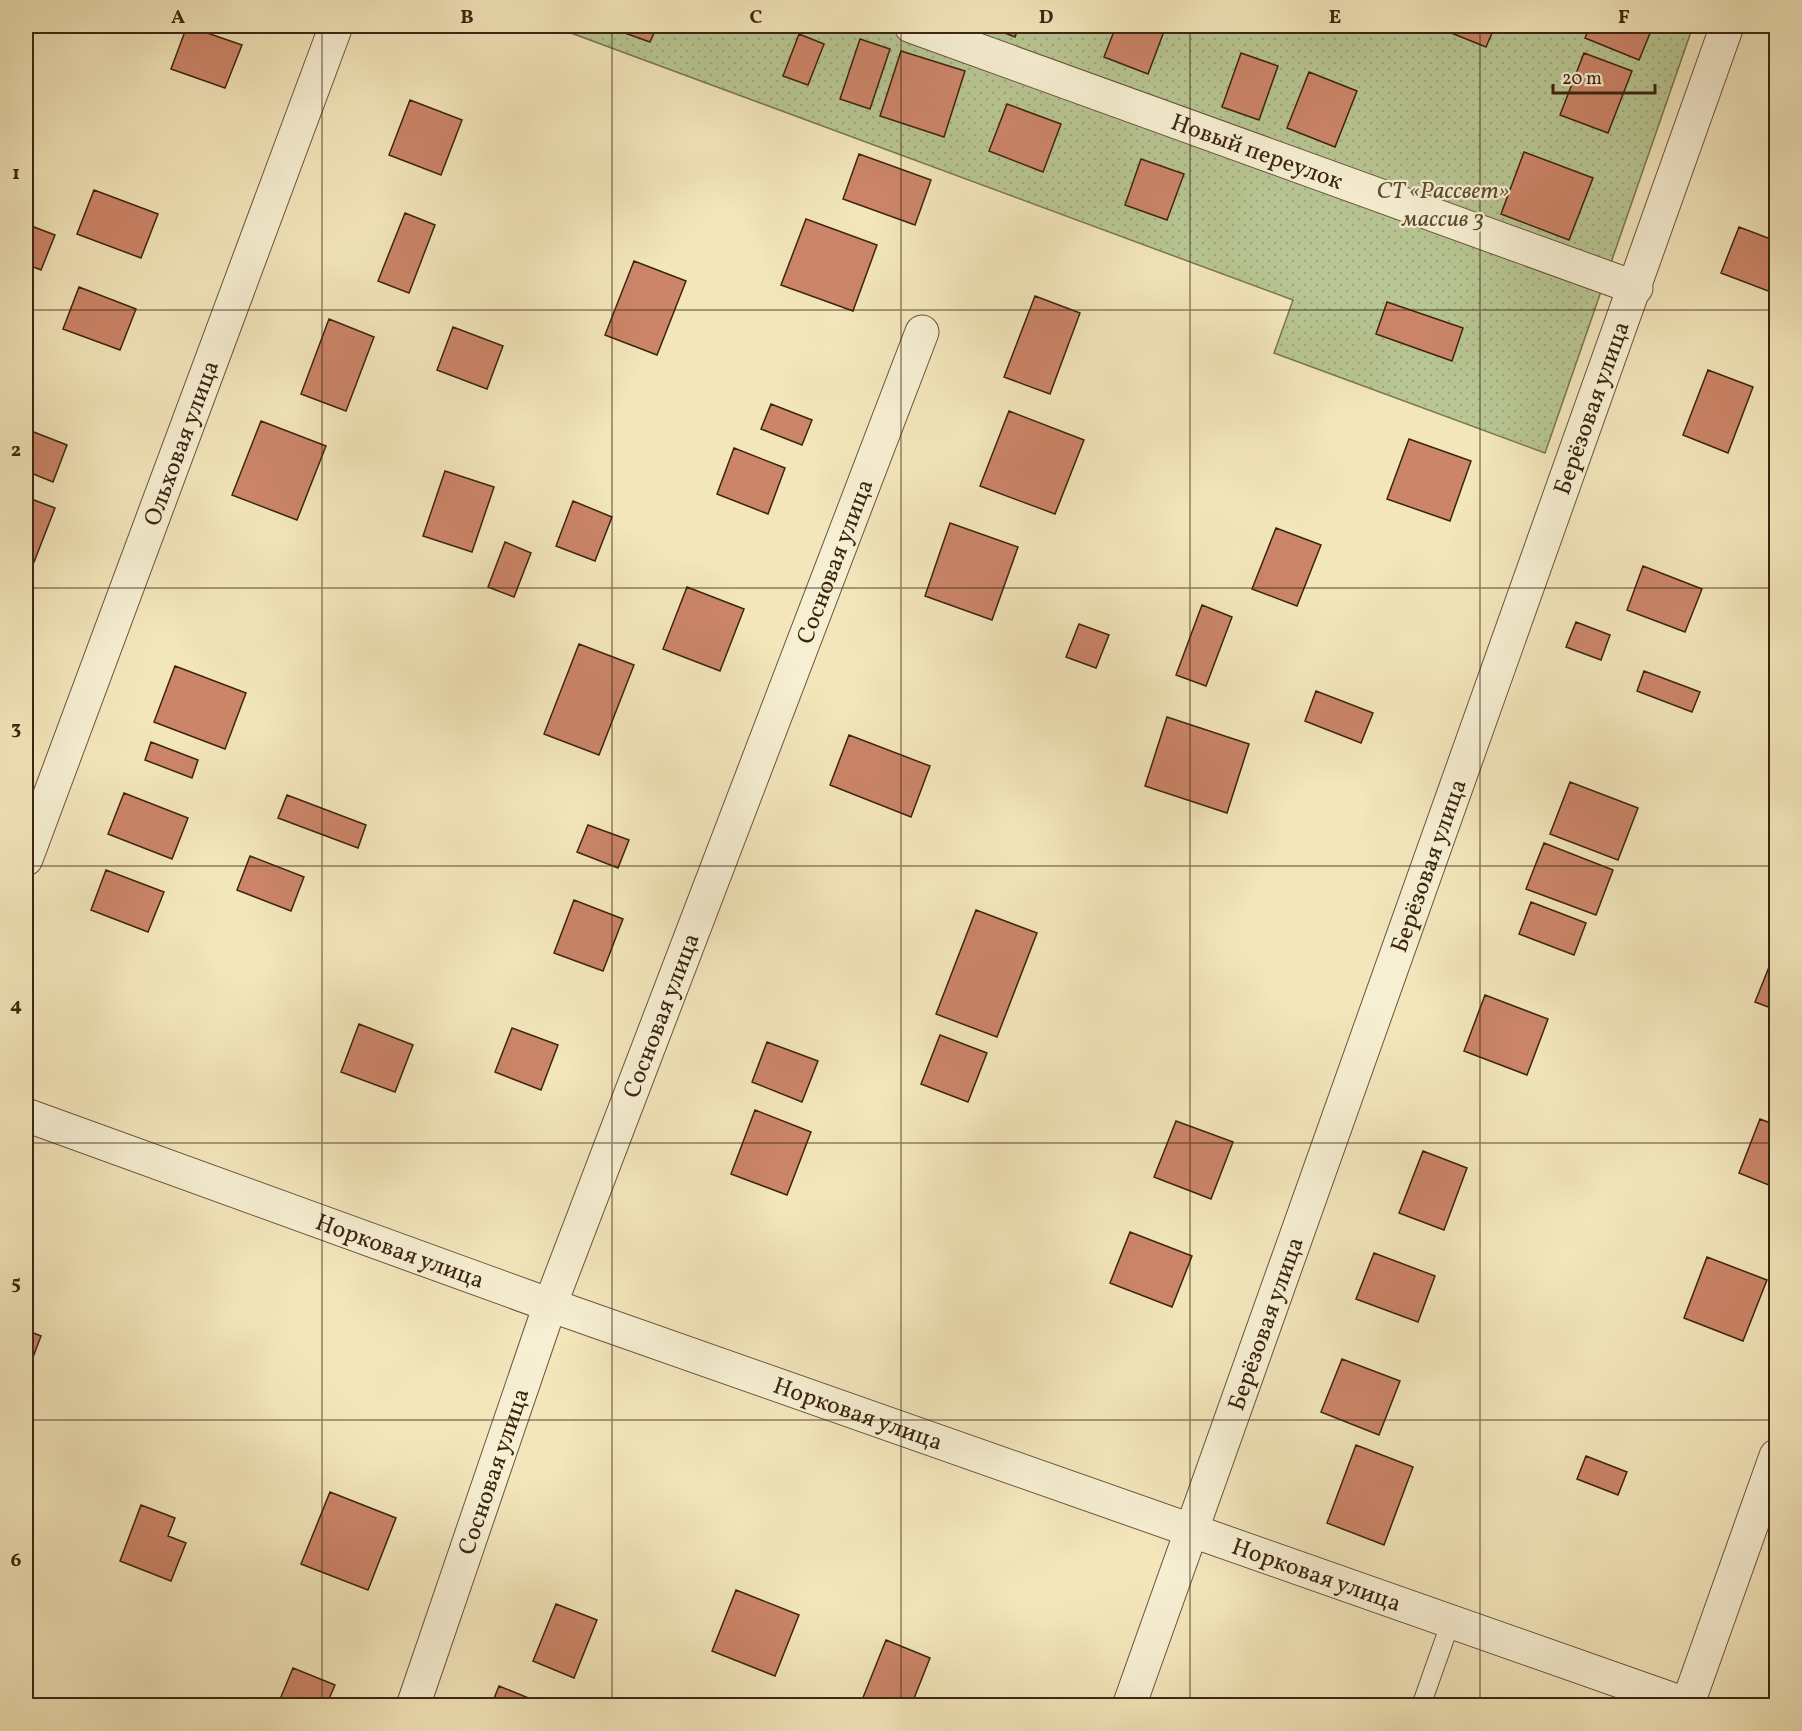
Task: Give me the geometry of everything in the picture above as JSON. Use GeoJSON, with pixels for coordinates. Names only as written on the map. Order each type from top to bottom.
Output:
{"type":"FeatureCollection","features":[{"type":"Feature","properties":{"kind":"street","name":"Ольховая улица"},"geometry":{"type":"LineString","coordinates":[[26,859],[336,26]]}},
{"type":"Feature","properties":{"kind":"street","name":"Новый переулок"},"geometry":{"type":"LineString","coordinates":[[911,26],[1636,288]]}},
{"type":"Feature","properties":{"kind":"street","name":"Берёзовая улица"},"geometry":{"type":"LineString","coordinates":[[1129,1706],[1636,288],[1727,26]]}},
{"type":"Feature","properties":{"kind":"street","name":"Сосновая улица"},"geometry":{"type":"LineString","coordinates":[[413,1706],[550,1305],[922,332]]}},
{"type":"Feature","properties":{"kind":"street","name":"Норковая улица"},"geometry":{"type":"LineString","coordinates":[[26,1115],[550,1305],[1688,1705]]}},
{"type":"Feature","properties":{"kind":"street"},"geometry":{"type":"LineString","coordinates":[[1688,1705],[1776,1456]]}},
{"type":"Feature","properties":{"kind":"lane"},"geometry":{"type":"LineString","coordinates":[[1421,1706],[1451,1621]]}},
{"type":"Feature","properties":{"kind":"green space","name":"СТ «Рассвет» массив 3"},"geometry":{"type":"Polygon","coordinates":[[[552,26],[1693,26],[1545,453],[1274,353],[1293,300],[552,26]]]}},
{"type":"Feature","properties":{"kind":"building"},"geometry":{"type":"Polygon","coordinates":[[[187,26],[242,45],[225,88],[171,69],[187,26]]]}},
{"type":"Feature","properties":{"kind":"building"},"geometry":{"type":"Polygon","coordinates":[[[605,26],[657,26],[650,42],[605,26]]]}},
{"type":"Feature","properties":{"kind":"building"},"geometry":{"type":"Polygon","coordinates":[[[987,26],[1019,26],[1015,37],[987,26]]]}},
{"type":"Feature","properties":{"kind":"building"},"geometry":{"type":"Polygon","coordinates":[[[1116,26],[1166,26],[1148,74],[1104,57],[1116,26]]]}},
{"type":"Feature","properties":{"kind":"building"},"geometry":{"type":"Polygon","coordinates":[[[1440,26],[1495,26],[1486,47],[1439,28],[1440,26]]]}},
{"type":"Feature","properties":{"kind":"building"},"geometry":{"type":"Polygon","coordinates":[[[1590,26],[1653,26],[1639,60],[1585,38],[1590,26]]]}},
{"type":"Feature","properties":{"kind":"building"},"geometry":{"type":"Polygon","coordinates":[[[799,34],[824,44],[808,85],[783,76],[799,34]]]}},
{"type":"Feature","properties":{"kind":"building"},"geometry":{"type":"Polygon","coordinates":[[[860,39],[890,49],[870,109],[840,99],[860,39]]]}},
{"type":"Feature","properties":{"kind":"building"},"geometry":{"type":"Polygon","coordinates":[[[901,51],[965,71],[944,137],[880,116],[901,51]]]}},
{"type":"Feature","properties":{"kind":"building"},"geometry":{"type":"Polygon","coordinates":[[[1241,53],[1278,66],[1259,120],[1222,107],[1241,53]]]}},
{"type":"Feature","properties":{"kind":"building"},"geometry":{"type":"Polygon","coordinates":[[[1584,53],[1632,71],[1608,133],[1560,115],[1584,53]]]}},
{"type":"Feature","properties":{"kind":"building"},"geometry":{"type":"Polygon","coordinates":[[[1309,72],[1357,91],[1335,147],[1287,128],[1309,72]]]}},
{"type":"Feature","properties":{"kind":"building"},"geometry":{"type":"Polygon","coordinates":[[[410,100],[462,120],[441,175],[389,155],[410,100]]]}},
{"type":"Feature","properties":{"kind":"building"},"geometry":{"type":"Polygon","coordinates":[[[1007,104],[1061,124],[1043,172],[989,151],[1007,104]]]}},
{"type":"Feature","properties":{"kind":"building"},"geometry":{"type":"Polygon","coordinates":[[[1524,152],[1593,178],[1569,240],[1501,214],[1524,152]]]}},
{"type":"Feature","properties":{"kind":"building"},"geometry":{"type":"Polygon","coordinates":[[[859,154],[931,180],[915,225],[843,199],[859,154]]]}},
{"type":"Feature","properties":{"kind":"building"},"geometry":{"type":"Polygon","coordinates":[[[1141,159],[1184,174],[1167,220],[1125,205],[1141,159]]]}},
{"type":"Feature","properties":{"kind":"building"},"geometry":{"type":"Polygon","coordinates":[[[94,190],[158,214],[141,258],[77,234],[94,190]]]}},
{"type":"Feature","properties":{"kind":"building"},"geometry":{"type":"Polygon","coordinates":[[[405,213],[435,225],[409,293],[378,281],[405,213]]]}},
{"type":"Feature","properties":{"kind":"building"},"geometry":{"type":"Polygon","coordinates":[[[806,219],[877,245],[853,311],[781,285],[806,219]]]}},
{"type":"Feature","properties":{"kind":"building"},"geometry":{"type":"Polygon","coordinates":[[[26,224],[55,235],[41,270],[26,264],[26,224]]]}},
{"type":"Feature","properties":{"kind":"building"},"geometry":{"type":"Polygon","coordinates":[[[1739,227],[1776,241],[1776,294],[1721,273],[1739,227]]]}},
{"type":"Feature","properties":{"kind":"building"},"geometry":{"type":"Polygon","coordinates":[[[634,261],[686,281],[657,355],[605,335],[634,261]]]}},
{"type":"Feature","properties":{"kind":"building"},"geometry":{"type":"Polygon","coordinates":[[[79,287],[136,309],[120,350],[63,329],[79,287]]]}},
{"type":"Feature","properties":{"kind":"building"},"geometry":{"type":"Polygon","coordinates":[[[1035,296],[1080,313],[1050,394],[1004,377],[1035,296]]]}},
{"type":"Feature","properties":{"kind":"building"},"geometry":{"type":"Polygon","coordinates":[[[1387,302],[1463,328],[1452,361],[1376,334],[1387,302]]]}},
{"type":"Feature","properties":{"kind":"building"},"geometry":{"type":"Polygon","coordinates":[[[329,319],[374,337],[346,411],[301,394],[329,319]]]}},
{"type":"Feature","properties":{"kind":"building"},"geometry":{"type":"Polygon","coordinates":[[[453,327],[503,346],[487,389],[437,370],[453,327]]]}},
{"type":"Feature","properties":{"kind":"building"},"geometry":{"type":"Polygon","coordinates":[[[1708,370],[1753,387],[1728,453],[1683,435],[1708,370]]]}},
{"type":"Feature","properties":{"kind":"building"},"geometry":{"type":"Polygon","coordinates":[[[771,404],[812,420],[802,445],[761,429],[771,404]]]}},
{"type":"Feature","properties":{"kind":"building"},"geometry":{"type":"Polygon","coordinates":[[[1009,411],[1084,440],[1055,514],[980,486],[1009,411]]]}},
{"type":"Feature","properties":{"kind":"building"},"geometry":{"type":"Polygon","coordinates":[[[261,421],[326,446],[297,520],[232,495],[261,421]]]}},
{"type":"Feature","properties":{"kind":"building"},"geometry":{"type":"Polygon","coordinates":[[[26,429],[67,445],[53,482],[26,471],[26,429]]]}},
{"type":"Feature","properties":{"kind":"building"},"geometry":{"type":"Polygon","coordinates":[[[1409,439],[1471,461],[1450,521],[1387,499],[1409,439]]]}},
{"type":"Feature","properties":{"kind":"building"},"geometry":{"type":"Polygon","coordinates":[[[734,448],[785,468],[768,514],[717,494],[734,448]]]}},
{"type":"Feature","properties":{"kind":"building"},"geometry":{"type":"Polygon","coordinates":[[[445,471],[494,487],[472,552],[423,536],[445,471]]]}},
{"type":"Feature","properties":{"kind":"building"},"geometry":{"type":"Polygon","coordinates":[[[26,497],[55,508],[34,562],[26,559],[26,497]]]}},
{"type":"Feature","properties":{"kind":"building"},"geometry":{"type":"Polygon","coordinates":[[[573,501],[612,517],[595,561],[556,546],[573,501]]]}},
{"type":"Feature","properties":{"kind":"building"},"geometry":{"type":"Polygon","coordinates":[[[950,523],[1018,547],[992,620],[925,596],[950,523]]]}},
{"type":"Feature","properties":{"kind":"building"},"geometry":{"type":"Polygon","coordinates":[[[1276,528],[1321,545],[1297,606],[1252,589],[1276,528]]]}},
{"type":"Feature","properties":{"kind":"building"},"geometry":{"type":"Polygon","coordinates":[[[505,542],[531,553],[514,597],[488,587],[505,542]]]}},
{"type":"Feature","properties":{"kind":"building"},"geometry":{"type":"Polygon","coordinates":[[[1643,566],[1702,589],[1685,632],[1627,610],[1643,566]]]}},
{"type":"Feature","properties":{"kind":"building"},"geometry":{"type":"Polygon","coordinates":[[[687,587],[744,609],[720,671],[663,649],[687,587]]]}},
{"type":"Feature","properties":{"kind":"building"},"geometry":{"type":"Polygon","coordinates":[[[1202,605],[1232,617],[1206,686],[1176,675],[1202,605]]]}},
{"type":"Feature","properties":{"kind":"building"},"geometry":{"type":"Polygon","coordinates":[[[1576,622],[1610,635],[1601,660],[1566,647],[1576,622]]]}},
{"type":"Feature","properties":{"kind":"building"},"geometry":{"type":"Polygon","coordinates":[[[1079,624],[1109,635],[1096,668],[1066,657],[1079,624]]]}},
{"type":"Feature","properties":{"kind":"building"},"geometry":{"type":"Polygon","coordinates":[[[579,644],[634,665],[599,755],[544,734],[579,644]]]}},
{"type":"Feature","properties":{"kind":"building"},"geometry":{"type":"Polygon","coordinates":[[[175,666],[246,693],[225,749],[154,722],[175,666]]]}},
{"type":"Feature","properties":{"kind":"building"},"geometry":{"type":"Polygon","coordinates":[[[1644,671],[1700,692],[1692,712],[1637,691],[1644,671]]]}},
{"type":"Feature","properties":{"kind":"building"},"geometry":{"type":"Polygon","coordinates":[[[1316,691],[1373,713],[1361,743],[1305,721],[1316,691]]]}},
{"type":"Feature","properties":{"kind":"building"},"geometry":{"type":"Polygon","coordinates":[[[1167,717],[1249,744],[1227,813],[1145,786],[1167,717]]]}},
{"type":"Feature","properties":{"kind":"building"},"geometry":{"type":"Polygon","coordinates":[[[849,735],[930,766],[911,817],[830,785],[849,735]]]}},
{"type":"Feature","properties":{"kind":"building"},"geometry":{"type":"Polygon","coordinates":[[[151,742],[198,760],[192,778],[145,760],[151,742]]]}},
{"type":"Feature","properties":{"kind":"building"},"geometry":{"type":"Polygon","coordinates":[[[1570,782],[1638,808],[1618,860],[1550,834],[1570,782]]]}},
{"type":"Feature","properties":{"kind":"building"},"geometry":{"type":"Polygon","coordinates":[[[124,793],[188,818],[172,859],[108,834],[124,793]]]}},
{"type":"Feature","properties":{"kind":"building"},"geometry":{"type":"Polygon","coordinates":[[[287,795],[366,825],[358,848],[278,818],[287,795]]]}},
{"type":"Feature","properties":{"kind":"building"},"geometry":{"type":"Polygon","coordinates":[[[588,825],[629,840],[618,868],[577,852],[588,825]]]}},
{"type":"Feature","properties":{"kind":"building"},"geometry":{"type":"Polygon","coordinates":[[[1544,843],[1613,870],[1596,915],[1526,889],[1544,843]]]}},
{"type":"Feature","properties":{"kind":"building"},"geometry":{"type":"Polygon","coordinates":[[[250,856],[304,877],[291,911],[237,890],[250,856]]]}},
{"type":"Feature","properties":{"kind":"building"},"geometry":{"type":"Polygon","coordinates":[[[106,870],[164,892],[148,932],[91,910],[106,870]]]}},
{"type":"Feature","properties":{"kind":"building"},"geometry":{"type":"Polygon","coordinates":[[[574,900],[623,919],[603,971],[554,953],[574,900]]]}},
{"type":"Feature","properties":{"kind":"building"},"geometry":{"type":"Polygon","coordinates":[[[1531,902],[1586,923],[1574,955],[1519,934],[1531,902]]]}},
{"type":"Feature","properties":{"kind":"building"},"geometry":{"type":"Polygon","coordinates":[[[976,910],[1037,933],[997,1037],[936,1014],[976,910]]]}},
{"type":"Feature","properties":{"kind":"building"},"geometry":{"type":"Polygon","coordinates":[[[1776,952],[1776,1010],[1755,1002],[1776,952]]]}},
{"type":"Feature","properties":{"kind":"building"},"geometry":{"type":"Polygon","coordinates":[[[1485,995],[1548,1019],[1527,1075],[1464,1051],[1485,995]]]}},
{"type":"Feature","properties":{"kind":"building"},"geometry":{"type":"Polygon","coordinates":[[[359,1024],[413,1045],[395,1092],[341,1072],[359,1024]]]}},
{"type":"Feature","properties":{"kind":"building"},"geometry":{"type":"Polygon","coordinates":[[[512,1028],[558,1045],[541,1090],[495,1072],[512,1028]]]}},
{"type":"Feature","properties":{"kind":"building"},"geometry":{"type":"Polygon","coordinates":[[[940,1035],[987,1053],[968,1102],[921,1084],[940,1035]]]}},
{"type":"Feature","properties":{"kind":"building"},"geometry":{"type":"Polygon","coordinates":[[[767,1042],[818,1061],[802,1102],[752,1082],[767,1042]]]}},
{"type":"Feature","properties":{"kind":"building"},"geometry":{"type":"Polygon","coordinates":[[[755,1110],[811,1132],[787,1195],[731,1174],[755,1110]]]}},
{"type":"Feature","properties":{"kind":"building"},"geometry":{"type":"Polygon","coordinates":[[[1760,1119],[1776,1125],[1776,1188],[1739,1173],[1760,1119]]]}},
{"type":"Feature","properties":{"kind":"building"},"geometry":{"type":"Polygon","coordinates":[[[1176,1121],[1233,1142],[1211,1199],[1154,1177],[1176,1121]]]}},
{"type":"Feature","properties":{"kind":"building"},"geometry":{"type":"Polygon","coordinates":[[[1423,1151],[1467,1168],[1444,1230],[1399,1213],[1423,1151]]]}},
{"type":"Feature","properties":{"kind":"building"},"geometry":{"type":"Polygon","coordinates":[[[1130,1232],[1192,1256],[1172,1307],[1110,1283],[1130,1232]]]}},
{"type":"Feature","properties":{"kind":"building"},"geometry":{"type":"Polygon","coordinates":[[[1374,1253],[1435,1276],[1418,1322],[1356,1299],[1374,1253]]]}},
{"type":"Feature","properties":{"kind":"building"},"geometry":{"type":"Polygon","coordinates":[[[1707,1257],[1767,1280],[1743,1341],[1684,1318],[1707,1257]]]}},
{"type":"Feature","properties":{"kind":"building"},"geometry":{"type":"Polygon","coordinates":[[[26,1330],[41,1336],[26,1376],[26,1330]]]}},
{"type":"Feature","properties":{"kind":"building"},"geometry":{"type":"Polygon","coordinates":[[[1342,1359],[1400,1381],[1379,1435],[1321,1412],[1342,1359]]]}},
{"type":"Feature","properties":{"kind":"building"},"geometry":{"type":"Polygon","coordinates":[[[1356,1445],[1413,1467],[1384,1545],[1327,1523],[1356,1445]]]}},
{"type":"Feature","properties":{"kind":"building"},"geometry":{"type":"Polygon","coordinates":[[[1586,1456],[1627,1472],[1618,1495],[1577,1479],[1586,1456]]]}},
{"type":"Feature","properties":{"kind":"building"},"geometry":{"type":"Polygon","coordinates":[[[330,1492],[396,1518],[368,1590],[301,1564],[330,1492]]]}},
{"type":"Feature","properties":{"kind":"building"},"geometry":{"type":"Polygon","coordinates":[[[141,1505],[175,1518],[168,1536],[186,1543],[171,1581],[120,1561],[141,1505]]]}},
{"type":"Feature","properties":{"kind":"building"},"geometry":{"type":"Polygon","coordinates":[[[736,1590],[799,1615],[775,1676],[712,1651],[736,1590]]]}},
{"type":"Feature","properties":{"kind":"building"},"geometry":{"type":"Polygon","coordinates":[[[556,1604],[597,1620],[574,1678],[533,1661],[556,1604]]]}},
{"type":"Feature","properties":{"kind":"building"},"geometry":{"type":"Polygon","coordinates":[[[886,1640],[930,1658],[911,1706],[875,1706],[862,1700],[886,1640]]]}},
{"type":"Feature","properties":{"kind":"building"},"geometry":{"type":"Polygon","coordinates":[[[293,1668],[335,1685],[326,1706],[278,1704],[293,1668]]]}},
{"type":"Feature","properties":{"kind":"building"},"geometry":{"type":"Polygon","coordinates":[[[499,1686],[548,1706],[491,1706],[499,1686]]]}}]}
